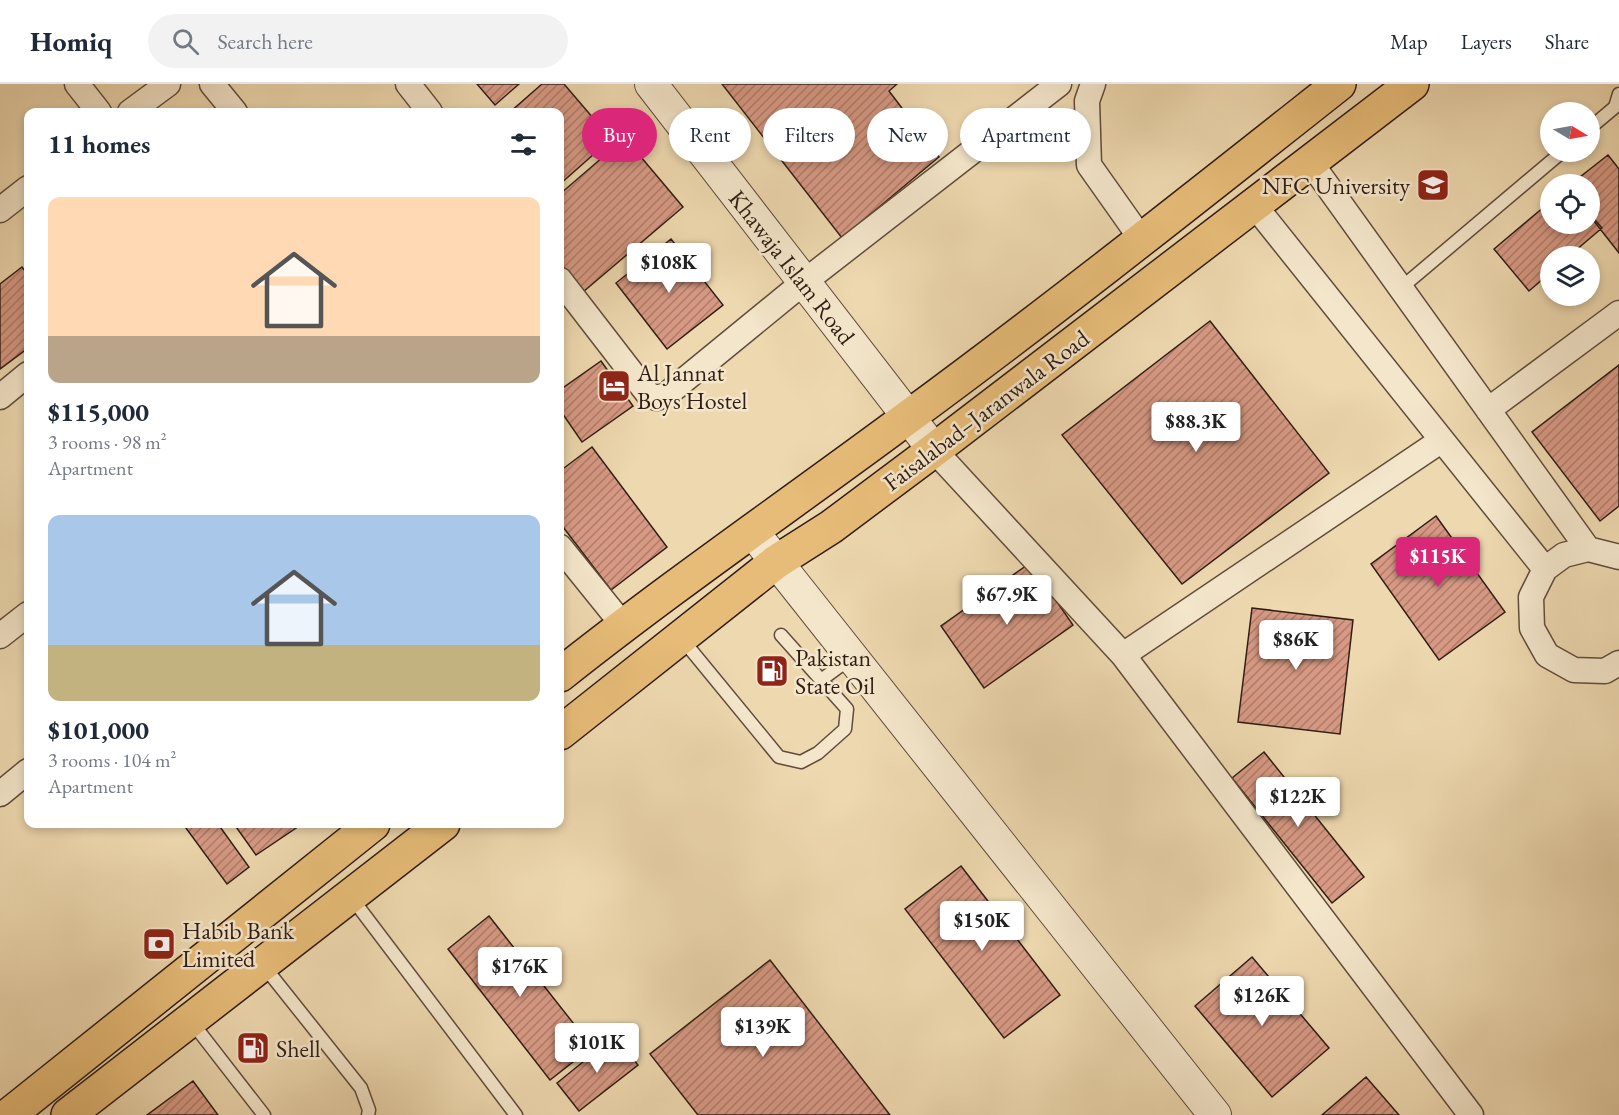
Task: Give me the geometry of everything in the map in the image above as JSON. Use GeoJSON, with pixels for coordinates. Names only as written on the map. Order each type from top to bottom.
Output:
{"type":"FeatureCollection","features":[{"type":"Feature","properties":{"kind":"main road","name":"Faisalabad–Jaranwala Road"},"geometry":{"type":"LineString","coordinates":[[564,672],[623,625],[908,417],[1142,240],[1339,84]]}},
{"type":"Feature","properties":{"kind":"main road","name":"Faisalabad–Jaranwala Road"},"geometry":{"type":"LineString","coordinates":[[564,730],[776,562],[831,527],[934,450],[1412,84]]}},
{"type":"Feature","properties":{"kind":"main road"},"geometry":{"type":"LineString","coordinates":[[9,1115],[368,828]]}},
{"type":"Feature","properties":{"kind":"main road"},"geometry":{"type":"LineString","coordinates":[[73,1113],[190,1019],[438,828]]}},
{"type":"Feature","properties":{"kind":"street"},"geometry":{"type":"LineString","coordinates":[[77,84],[96,108]]}},
{"type":"Feature","properties":{"kind":"street"},"geometry":{"type":"LineString","coordinates":[[135,108],[168,84]]}},
{"type":"Feature","properties":{"kind":"street"},"geometry":{"type":"LineString","coordinates":[[212,84],[232,108]]}},
{"type":"Feature","properties":{"kind":"street"},"geometry":{"type":"LineString","coordinates":[[408,84],[427,108]]}},
{"type":"Feature","properties":{"kind":"street","name":"Khawaja Islam Road"},"geometry":{"type":"LineString","coordinates":[[651,84],[934,450]]}},
{"type":"Feature","properties":{"kind":"street"},"geometry":{"type":"LineString","coordinates":[[564,285],[648,394],[656,398],[666,395],[804,282],[1059,84]]}},
{"type":"Feature","properties":{"kind":"street"},"geometry":{"type":"LineString","coordinates":[[1093,84],[1087,101],[1089,165],[1142,240]]}},
{"type":"Feature","properties":{"kind":"street"},"geometry":{"type":"LineString","coordinates":[[1311,163],[1588,549]]}},
{"type":"Feature","properties":{"kind":"street"},"geometry":{"type":"LineString","coordinates":[[1,206],[24,191]]}},
{"type":"Feature","properties":{"kind":"street"},"geometry":{"type":"LineString","coordinates":[[1255,206],[1545,569]]}},
{"type":"Feature","properties":{"kind":"street"},"geometry":{"type":"LineString","coordinates":[[1488,410],[1619,313]]}},
{"type":"Feature","properties":{"kind":"street"},"geometry":{"type":"LineString","coordinates":[[0,397],[24,377]]}},
{"type":"Feature","properties":{"kind":"street"},"geometry":{"type":"LineString","coordinates":[[1123,655],[1442,440]]}},
{"type":"Feature","properties":{"kind":"street"},"geometry":{"type":"LineString","coordinates":[[934,450],[1123,655],[1471,1115]]}},
{"type":"Feature","properties":{"kind":"street"},"geometry":{"type":"LineString","coordinates":[[752,531],[1215,1115]]}},
{"type":"Feature","properties":{"kind":"street"},"geometry":{"type":"LineString","coordinates":[[1619,557],[1588,549],[1564,555],[1545,569],[1531,597],[1532,628],[1547,655],[1574,670],[1605,671],[1619,663]]}},
{"type":"Feature","properties":{"kind":"street"},"geometry":{"type":"LineString","coordinates":[[564,552],[623,625]]}},
{"type":"Feature","properties":{"kind":"street"},"geometry":{"type":"LineString","coordinates":[[0,636],[24,617]]}},
{"type":"Feature","properties":{"kind":"street"},"geometry":{"type":"LineString","coordinates":[[0,794],[24,774]]}},
{"type":"Feature","properties":{"kind":"lane"},"geometry":{"type":"LineString","coordinates":[[1600,120],[1615,107],[1619,94]]}},
{"type":"Feature","properties":{"kind":"lane"},"geometry":{"type":"LineString","coordinates":[[1401,288],[1550,162]]}},
{"type":"Feature","properties":{"kind":"lane"},"geometry":{"type":"LineString","coordinates":[[682,638],[779,757],[801,762],[818,753],[845,729],[847,709],[781,635]]}},
{"type":"Feature","properties":{"kind":"lane"},"geometry":{"type":"LineString","coordinates":[[821,680],[852,658]]}},
{"type":"Feature","properties":{"kind":"lane"},"geometry":{"type":"LineString","coordinates":[[350,896],[516,1115]]}},
{"type":"Feature","properties":{"kind":"lane"},"geometry":{"type":"LineString","coordinates":[[262,964],[361,1088],[369,1110],[368,1115]]}},
{"type":"Feature","properties":{"kind":"lane"},"geometry":{"type":"LineString","coordinates":[[190,1019],[264,1115]]}},
{"type":"Feature","properties":{"kind":"building"},"geometry":{"type":"Polygon","coordinates":[[[477,84],[519,84],[495,105],[477,84]]]}},
{"type":"Feature","properties":{"kind":"building"},"geometry":{"type":"Polygon","coordinates":[[[542,84],[564,84],[585,108],[582,108],[582,162],[585,162],[564,180],[564,108],[515,108],[542,84]]]}},
{"type":"Feature","properties":{"kind":"building"},"geometry":{"type":"Polygon","coordinates":[[[722,84],[897,84],[889,91],[902,108],[867,108],[867,162],[933,162],[842,238],[783,162],[855,162],[855,108],[763,108],[763,137],[751,121],[751,108],[741,108],[722,84]]]}},
{"type":"Feature","properties":{"kind":"building"},"geometry":{"type":"Polygon","coordinates":[[[1608,155],[1619,169],[1619,253],[1600,229],[1600,174],[1584,174],[1608,155]]]}},
{"type":"Feature","properties":{"kind":"building"},"geometry":{"type":"Polygon","coordinates":[[[597,162],[645,162],[683,207],[583,292],[564,270],[564,191],[597,162]]]}},
{"type":"Feature","properties":{"kind":"building"},"geometry":{"type":"Polygon","coordinates":[[[1540,210],[1540,234],[1595,234],[1581,246],[1540,246],[1540,282],[1529,291],[1494,249],[1540,210]]]}},
{"type":"Feature","properties":{"kind":"building"},"geometry":{"type":"Polygon","coordinates":[[[671,239],[723,305],[667,349],[616,283],[671,239]]]}},
{"type":"Feature","properties":{"kind":"building"},"geometry":{"type":"Polygon","coordinates":[[[22,267],[24,270],[24,351],[0,369],[0,284],[22,267]]]}},
{"type":"Feature","properties":{"kind":"building"},"geometry":{"type":"Polygon","coordinates":[[[1210,321],[1329,473],[1182,584],[1062,435],[1210,321]]]}},
{"type":"Feature","properties":{"kind":"building"},"geometry":{"type":"Polygon","coordinates":[[[601,361],[633,406],[582,442],[564,416],[564,387],[601,361]]]}},
{"type":"Feature","properties":{"kind":"building"},"geometry":{"type":"Polygon","coordinates":[[[1619,365],[1619,506],[1600,521],[1532,432],[1619,365]]]}},
{"type":"Feature","properties":{"kind":"building"},"geometry":{"type":"Polygon","coordinates":[[[592,447],[667,547],[611,590],[564,528],[564,468],[592,447]]]}},
{"type":"Feature","properties":{"kind":"building"},"geometry":{"type":"Polygon","coordinates":[[[1436,516],[1505,612],[1439,660],[1371,564],[1436,516]]]}},
{"type":"Feature","properties":{"kind":"building"},"geometry":{"type":"Polygon","coordinates":[[[1030,563],[1073,625],[984,688],[941,626],[1030,563]]]}},
{"type":"Feature","properties":{"kind":"building"},"geometry":{"type":"Polygon","coordinates":[[[1252,608],[1353,620],[1340,734],[1238,722],[1252,608]]]}},
{"type":"Feature","properties":{"kind":"building"},"geometry":{"type":"Polygon","coordinates":[[[1264,752],[1364,877],[1332,903],[1232,778],[1264,752]]]}},
{"type":"Feature","properties":{"kind":"building"},"geometry":{"type":"Polygon","coordinates":[[[186,828],[221,828],[249,867],[227,884],[186,828]]]}},
{"type":"Feature","properties":{"kind":"building"},"geometry":{"type":"Polygon","coordinates":[[[237,828],[296,828],[256,855],[237,828]]]}},
{"type":"Feature","properties":{"kind":"building"},"geometry":{"type":"Polygon","coordinates":[[[961,866],[1060,995],[1004,1038],[905,909],[961,866]]]}},
{"type":"Feature","properties":{"kind":"building"},"geometry":{"type":"Polygon","coordinates":[[[489,916],[592,1047],[550,1080],[448,949],[489,916]]]}},
{"type":"Feature","properties":{"kind":"building"},"geometry":{"type":"Polygon","coordinates":[[[1252,957],[1329,1048],[1272,1097],[1195,1006],[1252,957]]]}},
{"type":"Feature","properties":{"kind":"building"},"geometry":{"type":"Polygon","coordinates":[[[770,960],[890,1115],[698,1115],[650,1054],[770,960]]]}},
{"type":"Feature","properties":{"kind":"building"},"geometry":{"type":"Polygon","coordinates":[[[615,1036],[638,1065],[579,1111],[557,1083],[615,1036]]]}},
{"type":"Feature","properties":{"kind":"building"},"geometry":{"type":"Polygon","coordinates":[[[1366,1077],[1399,1115],[1322,1115],[1366,1077]]]}},
{"type":"Feature","properties":{"kind":"building"},"geometry":{"type":"Polygon","coordinates":[[[193,1081],[218,1115],[147,1115],[193,1081]]]}},
{"type":"Feature","properties":{"kind":"place","name":"NFC University"},"geometry":{"type":"Point","coordinates":[1433,185]}},
{"type":"Feature","properties":{"kind":"place","name":"Al Jannat Boys Hostel"},"geometry":{"type":"Point","coordinates":[614,386]}},
{"type":"Feature","properties":{"kind":"place","name":"Pakistan State Oil"},"geometry":{"type":"Point","coordinates":[772,671]}},
{"type":"Feature","properties":{"kind":"place","name":"Habib Bank Limited"},"geometry":{"type":"Point","coordinates":[159,944]}},
{"type":"Feature","properties":{"kind":"place","name":"Shell"},"geometry":{"type":"Point","coordinates":[253,1048]}}]}
